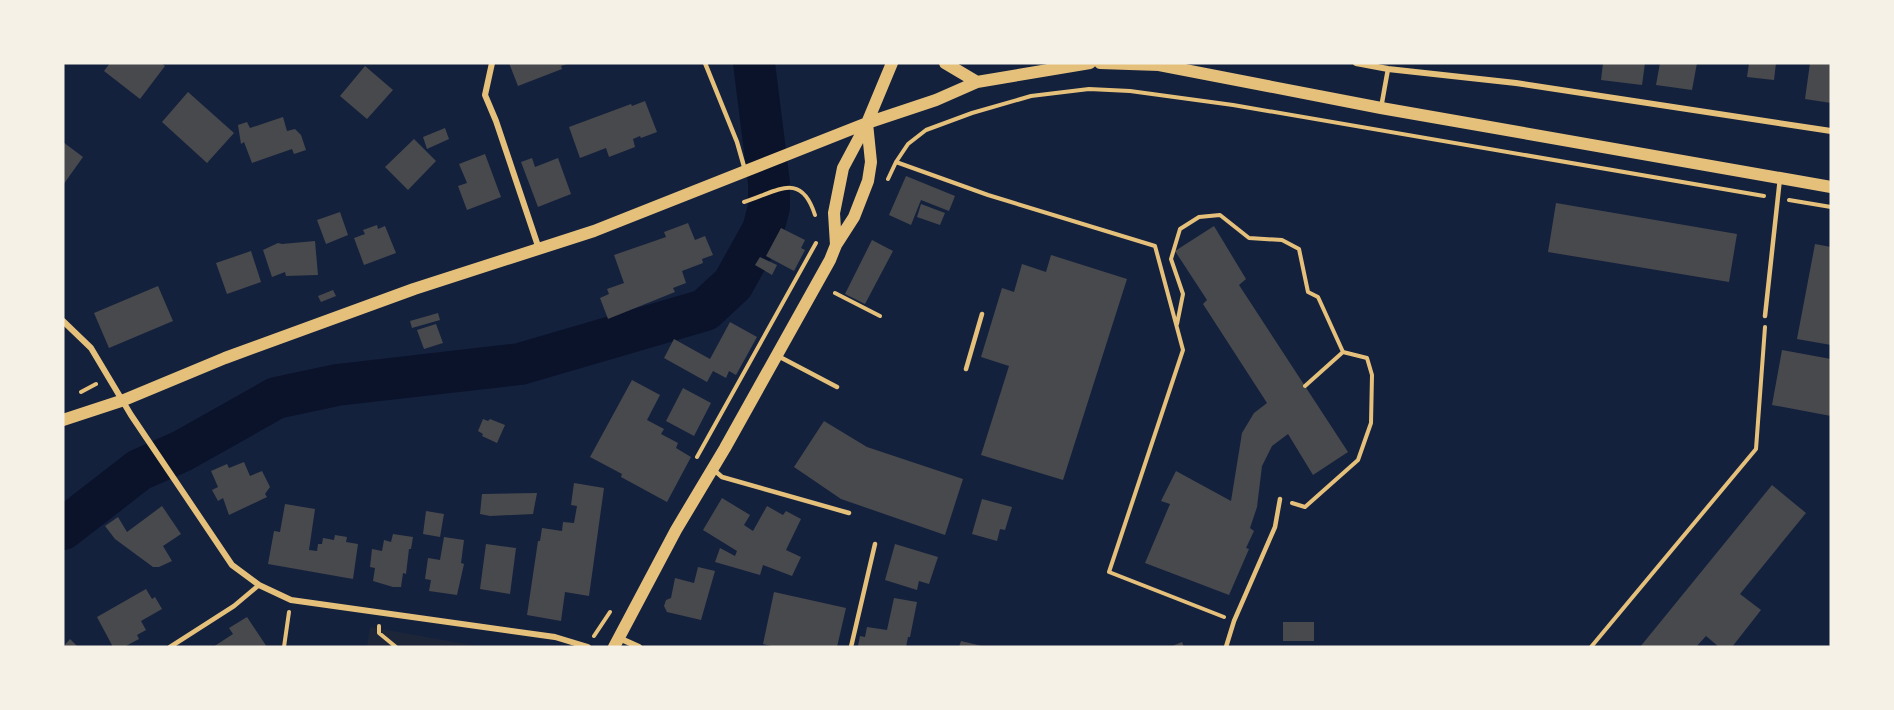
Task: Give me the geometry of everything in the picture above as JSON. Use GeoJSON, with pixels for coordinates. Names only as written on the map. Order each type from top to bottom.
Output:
{"type":"FeatureCollection","features":[{"type":"Feature","properties":{"kind":"main road"},"geometry":{"type":"LineString","coordinates":[[836,245],[834,213],[843,168],[867,123],[892,63]]}},
{"type":"Feature","properties":{"kind":"main road"},"geometry":{"type":"LineString","coordinates":[[945,63],[977,82]]}},
{"type":"Feature","properties":{"kind":"main road"},"geometry":{"type":"LineString","coordinates":[[63,420],[124,400],[225,358],[414,289],[594,231],[745,170],[867,123],[936,100],[977,82],[1090,63]]}},
{"type":"Feature","properties":{"kind":"main road"},"geometry":{"type":"LineString","coordinates":[[1100,63],[1159,65],[1381,108],[1831,187]]}},
{"type":"Feature","properties":{"kind":"main road"},"geometry":{"type":"LineString","coordinates":[[616,643],[676,530],[777,356],[836,245],[854,217],[868,181],[871,162],[867,123]]}},
{"type":"Feature","properties":{"kind":"street"},"geometry":{"type":"LineString","coordinates":[[492,63],[485,95],[539,249]]}},
{"type":"Feature","properties":{"kind":"street"},"geometry":{"type":"LineString","coordinates":[[1356,63],[1388,69],[1516,83],[1831,131]]}},
{"type":"Feature","properties":{"kind":"street"},"geometry":{"type":"LineString","coordinates":[[63,321],[91,348],[177,485],[232,565],[259,585],[291,600],[555,637],[587,646]]}},
{"type":"Feature","properties":{"kind":"street"},"geometry":{"type":"LineString","coordinates":[[616,643],[639,647]]}},
{"type":"Feature","properties":{"kind":"lane"},"geometry":{"type":"LineString","coordinates":[[705,63],[745,170]]}},
{"type":"Feature","properties":{"kind":"lane"},"geometry":{"type":"LineString","coordinates":[[1381,108],[1388,69]]}},
{"type":"Feature","properties":{"kind":"lane"},"geometry":{"type":"LineString","coordinates":[[1766,316],[1780,178]]}},
{"type":"Feature","properties":{"kind":"lane"},"geometry":{"type":"LineString","coordinates":[[966,369],[982,314]]}},
{"type":"Feature","properties":{"kind":"lane"},"geometry":{"type":"LineString","coordinates":[[777,356],[837,387]]}},
{"type":"Feature","properties":{"kind":"lane"},"geometry":{"type":"LineString","coordinates":[[712,469],[722,477],[849,513]]}},
{"type":"Feature","properties":{"kind":"lane"},"geometry":{"type":"LineString","coordinates":[[1226,647],[1234,621],[1275,527],[1280,499]]}},
{"type":"Feature","properties":{"kind":"lane"},"geometry":{"type":"LineString","coordinates":[[851,647],[875,544]]}},
{"type":"Feature","properties":{"kind":"lane"},"geometry":{"type":"LineString","coordinates":[[170,647],[234,606],[259,585]]}},
{"type":"Feature","properties":{"kind":"path"},"geometry":{"type":"LineString","coordinates":[[886,183],[908,144],[926,130],[972,113],[1031,96],[1089,89],[1130,91],[1233,105],[1831,207]]}},
{"type":"Feature","properties":{"kind":"path"},"geometry":{"type":"LineString","coordinates":[[896,162],[988,195],[1155,246],[1183,350],[1109,572],[1234,621]]}},
{"type":"Feature","properties":{"kind":"path"},"geometry":{"type":"LineString","coordinates":[[744,202],[789,187],[797,188],[806,193],[817,221]]}},
{"type":"Feature","properties":{"kind":"path"},"geometry":{"type":"LineString","coordinates":[[1177,327],[1183,294],[1171,259],[1180,229],[1199,217],[1220,214],[1249,238],[1282,240],[1299,249],[1308,292],[1318,297],[1343,352]]}},
{"type":"Feature","properties":{"kind":"path"},"geometry":{"type":"LineString","coordinates":[[696,458],[817,241]]}},
{"type":"Feature","properties":{"kind":"path"},"geometry":{"type":"LineString","coordinates":[[835,293],[880,316]]}},
{"type":"Feature","properties":{"kind":"path"},"geometry":{"type":"LineString","coordinates":[[1591,647],[1756,449],[1766,316]]}},
{"type":"Feature","properties":{"kind":"path"},"geometry":{"type":"LineString","coordinates":[[1305,386],[1343,352]]}},
{"type":"Feature","properties":{"kind":"path"},"geometry":{"type":"LineString","coordinates":[[1280,499],[1305,507],[1358,460],[1371,423],[1372,375],[1367,358],[1343,352]]}},
{"type":"Feature","properties":{"kind":"path"},"geometry":{"type":"LineString","coordinates":[[284,647],[285,628],[291,600]]}},
{"type":"Feature","properties":{"kind":"path"},"geometry":{"type":"LineString","coordinates":[[380,612],[379,633],[396,647]]}},
{"type":"Feature","properties":{"kind":"path"},"geometry":{"type":"LineString","coordinates":[[587,646],[610,612]]}},
{"type":"Feature","properties":{"kind":"shaded area"},"geometry":{"type":"Polygon","coordinates":[[[370,627],[482,647],[367,647],[370,627]]]}},
{"type":"Feature","properties":{"kind":"building"},"geometry":{"type":"Polygon","coordinates":[[[110,63],[161,63],[165,66],[140,99],[104,71],[110,63]]]}},
{"type":"Feature","properties":{"kind":"building"},"geometry":{"type":"Polygon","coordinates":[[[509,63],[570,63],[561,66],[562,69],[518,86],[509,63]]]}},
{"type":"Feature","properties":{"kind":"building"},"geometry":{"type":"Polygon","coordinates":[[[1603,63],[1645,63],[1642,85],[1601,80],[1603,63]]]}},
{"type":"Feature","properties":{"kind":"building"},"geometry":{"type":"Polygon","coordinates":[[[1660,63],[1697,63],[1692,90],[1656,85],[1660,63]]]}},
{"type":"Feature","properties":{"kind":"building"},"geometry":{"type":"Polygon","coordinates":[[[1749,63],[1776,63],[1774,80],[1747,77],[1749,63]]]}},
{"type":"Feature","properties":{"kind":"building"},"geometry":{"type":"Polygon","coordinates":[[[1810,63],[1831,64],[1831,103],[1805,99],[1810,63]]]}},
{"type":"Feature","properties":{"kind":"building"},"geometry":{"type":"Polygon","coordinates":[[[365,66],[393,90],[367,119],[340,96],[365,66]]]}},
{"type":"Feature","properties":{"kind":"building"},"geometry":{"type":"Polygon","coordinates":[[[188,92],[234,133],[207,163],[162,122],[188,92]]]}},
{"type":"Feature","properties":{"kind":"building"},"geometry":{"type":"Polygon","coordinates":[[[645,101],[657,132],[633,139],[635,147],[609,157],[606,148],[580,158],[569,127],[645,101]]]}},
{"type":"Feature","properties":{"kind":"building"},"geometry":{"type":"Polygon","coordinates":[[[283,117],[287,131],[295,129],[301,135],[306,150],[294,154],[292,149],[252,163],[244,142],[241,144],[238,125],[247,122],[250,128],[283,117]]]}},
{"type":"Feature","properties":{"kind":"building"},"geometry":{"type":"Polygon","coordinates":[[[445,128],[449,139],[427,149],[423,137],[445,128]]]}},
{"type":"Feature","properties":{"kind":"building"},"geometry":{"type":"Polygon","coordinates":[[[414,139],[436,161],[408,190],[385,167],[414,139]]]}},
{"type":"Feature","properties":{"kind":"building"},"geometry":{"type":"Polygon","coordinates":[[[63,142],[83,157],[63,185],[63,142]]]}},
{"type":"Feature","properties":{"kind":"building"},"geometry":{"type":"Polygon","coordinates":[[[485,154],[501,197],[467,210],[458,186],[467,183],[459,164],[485,154]]]}},
{"type":"Feature","properties":{"kind":"building"},"geometry":{"type":"Polygon","coordinates":[[[532,158],[535,167],[558,158],[571,194],[538,207],[521,162],[532,158]]]}},
{"type":"Feature","properties":{"kind":"building"},"geometry":{"type":"Polygon","coordinates":[[[906,176],[955,196],[949,211],[921,200],[911,225],[889,215],[906,176]]]}},
{"type":"Feature","properties":{"kind":"building"},"geometry":{"type":"Polygon","coordinates":[[[1556,203],[1737,234],[1729,282],[1548,252],[1556,203]]]}},
{"type":"Feature","properties":{"kind":"building"},"geometry":{"type":"Polygon","coordinates":[[[921,204],[945,213],[940,225],[917,217],[921,204]]]}},
{"type":"Feature","properties":{"kind":"building"},"geometry":{"type":"Polygon","coordinates":[[[340,212],[348,235],[326,244],[317,220],[340,212]]]}},
{"type":"Feature","properties":{"kind":"building"},"geometry":{"type":"Polygon","coordinates":[[[688,223],[695,240],[705,236],[713,255],[702,259],[703,263],[682,271],[686,283],[673,288],[675,292],[608,319],[600,298],[609,294],[607,289],[624,283],[614,255],[666,237],[664,232],[688,223]]]}},
{"type":"Feature","properties":{"kind":"building"},"geometry":{"type":"Polygon","coordinates":[[[377,225],[378,229],[385,226],[396,253],[364,265],[354,238],[365,234],[363,230],[377,225]]]}},
{"type":"Feature","properties":{"kind":"building"},"geometry":{"type":"Polygon","coordinates":[[[1214,226],[1246,279],[1239,285],[1348,452],[1313,475],[1288,434],[1272,446],[1262,466],[1257,507],[1250,528],[1254,531],[1246,548],[1249,549],[1229,595],[1145,563],[1170,504],[1161,501],[1176,471],[1231,501],[1242,433],[1254,413],[1267,403],[1203,304],[1207,300],[1175,251],[1214,226]]]}},
{"type":"Feature","properties":{"kind":"building"},"geometry":{"type":"Polygon","coordinates":[[[781,228],[805,240],[801,248],[805,250],[794,271],[766,256],[781,228]]]}},
{"type":"Feature","properties":{"kind":"building"},"geometry":{"type":"Polygon","coordinates":[[[872,240],[893,251],[865,304],[845,294],[872,240]]]}},
{"type":"Feature","properties":{"kind":"building"},"geometry":{"type":"Polygon","coordinates":[[[315,241],[318,275],[286,276],[285,272],[272,277],[263,250],[278,243],[315,241]]]}},
{"type":"Feature","properties":{"kind":"building"},"geometry":{"type":"Polygon","coordinates":[[[1815,244],[1831,247],[1831,345],[1797,339],[1815,244]]]}},
{"type":"Feature","properties":{"kind":"building"},"geometry":{"type":"Polygon","coordinates":[[[251,251],[261,282],[227,294],[216,263],[251,251]]]}},
{"type":"Feature","properties":{"kind":"building"},"geometry":{"type":"Polygon","coordinates":[[[1051,255],[1127,279],[1063,480],[981,455],[1009,366],[981,357],[1002,288],[1014,292],[1022,264],[1046,272],[1051,255]]]}},
{"type":"Feature","properties":{"kind":"building"},"geometry":{"type":"Polygon","coordinates":[[[760,257],[777,265],[772,275],[755,265],[760,257]]]}},
{"type":"Feature","properties":{"kind":"building"},"geometry":{"type":"Polygon","coordinates":[[[158,286],[173,321],[109,348],[94,313],[158,286]]]}},
{"type":"Feature","properties":{"kind":"building"},"geometry":{"type":"Polygon","coordinates":[[[333,290],[336,296],[321,302],[318,296],[333,290]]]}},
{"type":"Feature","properties":{"kind":"building"},"geometry":{"type":"Polygon","coordinates":[[[438,313],[440,320],[412,328],[410,321],[438,313]]]}},
{"type":"Feature","properties":{"kind":"building"},"geometry":{"type":"Polygon","coordinates":[[[730,322],[757,337],[736,375],[729,371],[726,378],[713,371],[707,382],[664,358],[674,339],[710,359],[730,322]]]}},
{"type":"Feature","properties":{"kind":"building"},"geometry":{"type":"Polygon","coordinates":[[[436,324],[443,343],[424,349],[417,330],[436,324]]]}},
{"type":"Feature","properties":{"kind":"building"},"geometry":{"type":"Polygon","coordinates":[[[1782,350],[1831,359],[1831,416],[1772,405],[1782,350]]]}},
{"type":"Feature","properties":{"kind":"building"},"geometry":{"type":"Polygon","coordinates":[[[632,380],[660,395],[647,420],[664,429],[661,434],[678,443],[676,448],[691,457],[667,502],[590,457],[632,380]]]}},
{"type":"Feature","properties":{"kind":"building"},"geometry":{"type":"Polygon","coordinates":[[[683,388],[711,403],[694,436],[666,421],[683,388]]]}},
{"type":"Feature","properties":{"kind":"building"},"geometry":{"type":"Polygon","coordinates":[[[483,419],[488,421],[490,419],[505,425],[497,443],[482,436],[483,434],[478,431],[483,419]]]}},
{"type":"Feature","properties":{"kind":"building"},"geometry":{"type":"Polygon","coordinates":[[[824,421],[867,447],[963,479],[945,535],[841,499],[794,467],[824,421]]]}},
{"type":"Feature","properties":{"kind":"building"},"geometry":{"type":"Polygon","coordinates":[[[244,462],[250,476],[262,471],[270,487],[265,494],[267,497],[229,515],[223,498],[218,501],[212,490],[218,487],[211,471],[227,464],[229,468],[244,462]]]}},
{"type":"Feature","properties":{"kind":"building"},"geometry":{"type":"Polygon","coordinates":[[[574,483],[604,488],[589,596],[565,592],[561,621],[527,615],[542,528],[562,531],[563,522],[574,523],[577,506],[571,505],[574,483]]]}},
{"type":"Feature","properties":{"kind":"building"},"geometry":{"type":"Polygon","coordinates":[[[1772,485],[1806,513],[1740,594],[1761,610],[1732,647],[1719,647],[1706,636],[1696,647],[1640,647],[1772,485]]]}},
{"type":"Feature","properties":{"kind":"building"},"geometry":{"type":"Polygon","coordinates":[[[537,493],[533,514],[490,516],[480,514],[482,494],[537,493]]]}},
{"type":"Feature","properties":{"kind":"building"},"geometry":{"type":"Polygon","coordinates":[[[722,498],[750,515],[744,525],[753,531],[767,506],[783,515],[786,511],[801,519],[786,550],[801,557],[792,576],[763,565],[760,575],[715,562],[720,548],[735,556],[737,551],[703,530],[722,498]]]}},
{"type":"Feature","properties":{"kind":"building"},"geometry":{"type":"Polygon","coordinates":[[[982,499],[1012,507],[1005,530],[1000,529],[997,541],[972,534],[982,499]]]}},
{"type":"Feature","properties":{"kind":"building"},"geometry":{"type":"Polygon","coordinates":[[[285,504],[315,509],[309,550],[317,551],[318,544],[322,544],[323,538],[334,540],[335,535],[347,537],[346,542],[358,544],[353,579],[268,564],[274,531],[280,532],[285,504]]]}},
{"type":"Feature","properties":{"kind":"building"},"geometry":{"type":"Polygon","coordinates":[[[162,506],[181,534],[163,546],[172,561],[159,567],[153,567],[115,539],[105,526],[118,517],[127,532],[162,506]]]}},
{"type":"Feature","properties":{"kind":"building"},"geometry":{"type":"Polygon","coordinates":[[[426,511],[444,514],[440,537],[423,534],[426,511]]]}},
{"type":"Feature","properties":{"kind":"building"},"geometry":{"type":"Polygon","coordinates":[[[393,534],[413,537],[406,574],[403,573],[401,587],[373,581],[375,568],[370,567],[372,549],[382,551],[384,540],[391,542],[393,534]]]}},
{"type":"Feature","properties":{"kind":"building"},"geometry":{"type":"Polygon","coordinates":[[[444,537],[464,540],[461,563],[464,564],[457,595],[429,591],[431,580],[425,579],[428,558],[440,560],[444,537]]]}},
{"type":"Feature","properties":{"kind":"building"},"geometry":{"type":"Polygon","coordinates":[[[486,544],[516,548],[510,594],[480,589],[486,544]]]}},
{"type":"Feature","properties":{"kind":"building"},"geometry":{"type":"Polygon","coordinates":[[[895,544],[938,557],[929,584],[919,581],[917,590],[885,580],[895,544]]]}},
{"type":"Feature","properties":{"kind":"building"},"geometry":{"type":"Polygon","coordinates":[[[698,567],[715,571],[701,620],[667,612],[664,606],[666,600],[671,598],[675,578],[694,583],[698,567]]]}},
{"type":"Feature","properties":{"kind":"building"},"geometry":{"type":"Polygon","coordinates":[[[146,589],[152,599],[155,597],[162,609],[141,621],[146,630],[137,635],[139,639],[124,647],[113,647],[97,617],[146,589]]]}},
{"type":"Feature","properties":{"kind":"building"},"geometry":{"type":"Polygon","coordinates":[[[774,592],[846,608],[837,647],[775,647],[763,644],[774,592]]]}},
{"type":"Feature","properties":{"kind":"building"},"geometry":{"type":"Polygon","coordinates":[[[894,598],[917,602],[906,647],[858,646],[860,636],[865,637],[867,627],[887,630],[894,598]]]}},
{"type":"Feature","properties":{"kind":"building"},"geometry":{"type":"Polygon","coordinates":[[[247,617],[267,647],[213,647],[233,634],[229,628],[247,617]]]}},
{"type":"Feature","properties":{"kind":"building"},"geometry":{"type":"Polygon","coordinates":[[[1283,622],[1314,622],[1314,641],[1283,641],[1283,622]]]}},
{"type":"Feature","properties":{"kind":"building"},"geometry":{"type":"Polygon","coordinates":[[[70,639],[78,647],[63,647],[70,639]]]}},
{"type":"Feature","properties":{"kind":"building"},"geometry":{"type":"Polygon","coordinates":[[[961,641],[982,646],[982,647],[959,647],[961,641]]]}},
{"type":"Feature","properties":{"kind":"building"},"geometry":{"type":"Polygon","coordinates":[[[1182,642],[1184,647],[1170,647],[1182,642]]]}},
{"type":"Feature","properties":{"kind":"waterway"},"geometry":{"type":"LineString","coordinates":[[63,529],[139,470],[182,451],[276,398],[337,385],[520,364],[705,310],[733,284],[763,230],[769,207],[769,183],[754,63]]}}]}
